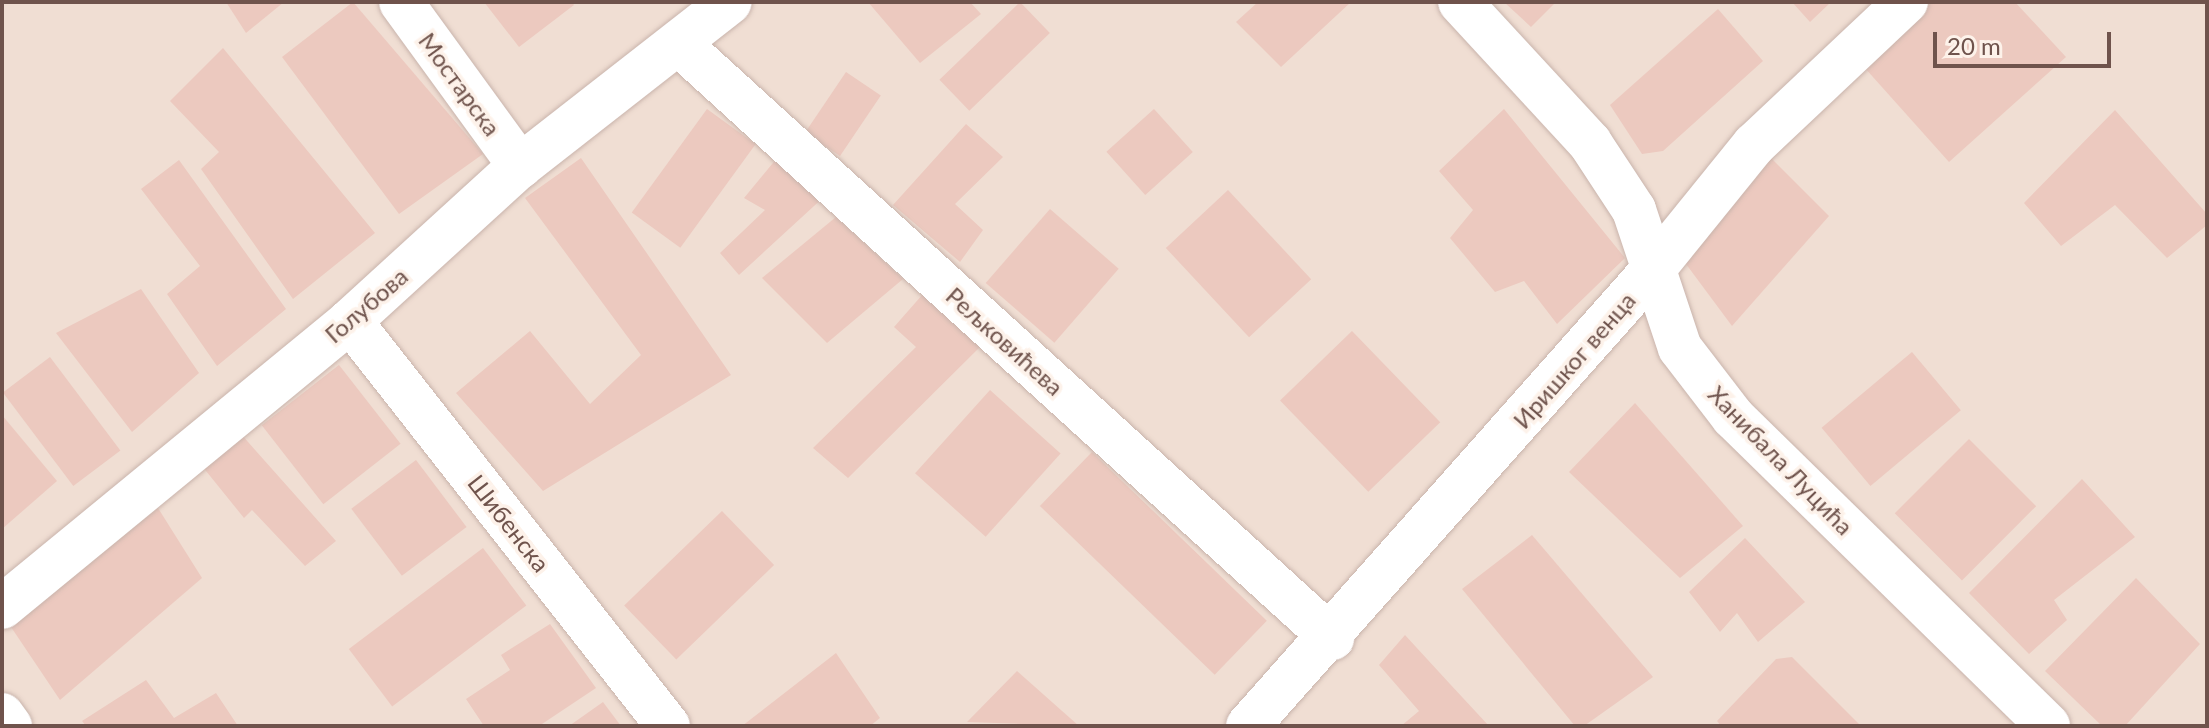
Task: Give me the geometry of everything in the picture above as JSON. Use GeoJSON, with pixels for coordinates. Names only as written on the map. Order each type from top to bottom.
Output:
{"type":"FeatureCollection","features":[{"type":"Feature","properties":{"kind":"street","name":"Мостарска"},"geometry":{"type":"LineString","coordinates":[[401,2],[520,166]]}},
{"type":"Feature","properties":{"kind":"street","name":"Голубова"},"geometry":{"type":"LineString","coordinates":[[2,607],[350,321],[520,166],[730,2]]}},
{"type":"Feature","properties":{"kind":"street","name":"Ханибала Луцића"},"geometry":{"type":"LineString","coordinates":[[1460,2],[1590,143],[1634,210],[1651,272],[1680,348],[1733,417],[2048,726]]}},
{"type":"Feature","properties":{"kind":"street","name":"Иришког венца"},"geometry":{"type":"LineString","coordinates":[[1248,726],[1332,638],[1651,272],[1754,145],[1906,2]]}},
{"type":"Feature","properties":{"kind":"street","name":"Рељковићева"},"geometry":{"type":"LineString","coordinates":[[679,44],[1332,638]]}},
{"type":"Feature","properties":{"kind":"street","name":"Шибенска"},"geometry":{"type":"LineString","coordinates":[[350,321],[668,726]]}},
{"type":"Feature","properties":{"kind":"street"},"geometry":{"type":"LineString","coordinates":[[2,715],[10,726]]}},
{"type":"Feature","properties":{"kind":"shaded area"},"geometry":{"type":"Polygon","coordinates":[[[2,2],[2207,2],[2207,726],[2,726],[2,2]]]}},
{"type":"Feature","properties":{"kind":"building"},"geometry":{"type":"Polygon","coordinates":[[[226,2],[284,2],[246,33],[226,2]]]}},
{"type":"Feature","properties":{"kind":"building"},"geometry":{"type":"Polygon","coordinates":[[[353,2],[483,154],[399,214],[282,57],[353,2]]]}},
{"type":"Feature","properties":{"kind":"building"},"geometry":{"type":"Polygon","coordinates":[[[484,2],[572,2],[574,5],[519,47],[484,2]]]}},
{"type":"Feature","properties":{"kind":"building"},"geometry":{"type":"Polygon","coordinates":[[[868,2],[970,2],[981,14],[920,63],[868,2]]]}},
{"type":"Feature","properties":{"kind":"building"},"geometry":{"type":"Polygon","coordinates":[[[1020,2],[1050,33],[969,111],[939,80],[1020,2]]]}},
{"type":"Feature","properties":{"kind":"building"},"geometry":{"type":"Polygon","coordinates":[[[1258,2],[1351,2],[1281,67],[1236,22],[1258,2]]]}},
{"type":"Feature","properties":{"kind":"building"},"geometry":{"type":"Polygon","coordinates":[[[1504,2],[1556,2],[1531,27],[1504,2]]]}},
{"type":"Feature","properties":{"kind":"building"},"geometry":{"type":"Polygon","coordinates":[[[1792,2],[1831,2],[1810,22],[1792,2]]]}},
{"type":"Feature","properties":{"kind":"building"},"geometry":{"type":"Polygon","coordinates":[[[1932,2],[2015,2],[2066,57],[1949,162],[1864,67],[1932,2]]]}},
{"type":"Feature","properties":{"kind":"building"},"geometry":{"type":"Polygon","coordinates":[[[1718,9],[1763,61],[1663,151],[1642,154],[1610,105],[1718,9]]]}},
{"type":"Feature","properties":{"kind":"building"},"geometry":{"type":"Polygon","coordinates":[[[223,48],[375,233],[293,299],[201,169],[219,152],[170,101],[223,48]]]}},
{"type":"Feature","properties":{"kind":"building"},"geometry":{"type":"Polygon","coordinates":[[[846,72],[881,95],[840,156],[805,133],[846,72]]]}},
{"type":"Feature","properties":{"kind":"building"},"geometry":{"type":"Polygon","coordinates":[[[707,109],[756,144],[680,248],[632,213],[707,109]]]}},
{"type":"Feature","properties":{"kind":"building"},"geometry":{"type":"Polygon","coordinates":[[[1154,109],[1193,152],[1145,195],[1106,152],[1154,109]]]}},
{"type":"Feature","properties":{"kind":"building"},"geometry":{"type":"Polygon","coordinates":[[[1504,109],[1625,258],[1557,324],[1524,281],[1495,292],[1450,238],[1473,210],[1439,171],[1504,109]]]}},
{"type":"Feature","properties":{"kind":"building"},"geometry":{"type":"Polygon","coordinates":[[[2115,110],[2207,214],[2207,225],[2167,258],[2115,205],[2061,246],[2024,203],[2115,110]]]}},
{"type":"Feature","properties":{"kind":"building"},"geometry":{"type":"Polygon","coordinates":[[[966,124],[1003,157],[955,204],[983,230],[960,262],[893,205],[966,124]]]}},
{"type":"Feature","properties":{"kind":"building"},"geometry":{"type":"Polygon","coordinates":[[[1768,155],[1829,216],[1732,326],[1683,260],[1768,155]]]}},
{"type":"Feature","properties":{"kind":"building"},"geometry":{"type":"Polygon","coordinates":[[[581,158],[731,375],[543,491],[456,393],[530,331],[590,404],[641,355],[525,198],[581,158]]]}},
{"type":"Feature","properties":{"kind":"building"},"geometry":{"type":"Polygon","coordinates":[[[777,158],[826,195],[739,275],[720,253],[765,210],[744,198],[777,158]]]}},
{"type":"Feature","properties":{"kind":"building"},"geometry":{"type":"Polygon","coordinates":[[[179,160],[286,309],[217,366],[167,294],[200,266],[141,189],[179,160]]]}},
{"type":"Feature","properties":{"kind":"building"},"geometry":{"type":"Polygon","coordinates":[[[1228,190],[1311,279],[1249,337],[1166,248],[1228,190]]]}},
{"type":"Feature","properties":{"kind":"building"},"geometry":{"type":"Polygon","coordinates":[[[1050,209],[1119,269],[1054,343],[986,283],[1050,209]]]}},
{"type":"Feature","properties":{"kind":"building"},"geometry":{"type":"Polygon","coordinates":[[[836,217],[903,279],[827,343],[762,278],[836,217]]]}},
{"type":"Feature","properties":{"kind":"building"},"geometry":{"type":"Polygon","coordinates":[[[141,289],[199,373],[132,432],[56,333],[141,289]]]}},
{"type":"Feature","properties":{"kind":"building"},"geometry":{"type":"Polygon","coordinates":[[[923,294],[982,345],[848,478],[813,448],[916,347],[894,327],[923,294]]]}},
{"type":"Feature","properties":{"kind":"building"},"geometry":{"type":"Polygon","coordinates":[[[1352,331],[1440,422],[1368,492],[1280,400],[1352,331]]]}},
{"type":"Feature","properties":{"kind":"building"},"geometry":{"type":"Polygon","coordinates":[[[1912,352],[1961,410],[1870,486],[1822,428],[1912,352]]]}},
{"type":"Feature","properties":{"kind":"building"},"geometry":{"type":"Polygon","coordinates":[[[50,357],[120,450],[73,486],[3,393],[50,357]]]}},
{"type":"Feature","properties":{"kind":"building"},"geometry":{"type":"Polygon","coordinates":[[[339,365],[401,444],[323,504],[262,425],[339,365]]]}},
{"type":"Feature","properties":{"kind":"building"},"geometry":{"type":"Polygon","coordinates":[[[990,390],[1061,454],[986,537],[915,473],[990,390]]]}},
{"type":"Feature","properties":{"kind":"building"},"geometry":{"type":"Polygon","coordinates":[[[1635,403],[1743,526],[1680,578],[1569,472],[1635,403]]]}},
{"type":"Feature","properties":{"kind":"building"},"geometry":{"type":"Polygon","coordinates":[[[2,415],[57,481],[2,529],[2,415]]]}},
{"type":"Feature","properties":{"kind":"building"},"geometry":{"type":"Polygon","coordinates":[[[241,434],[336,541],[305,566],[252,510],[244,518],[202,466],[241,434]]]}},
{"type":"Feature","properties":{"kind":"building"},"geometry":{"type":"Polygon","coordinates":[[[1969,439],[2036,506],[1962,580],[1895,513],[1969,439]]]}},
{"type":"Feature","properties":{"kind":"building"},"geometry":{"type":"Polygon","coordinates":[[[1092,452],[1267,621],[1215,675],[1040,506],[1092,452]]]}},
{"type":"Feature","properties":{"kind":"building"},"geometry":{"type":"Polygon","coordinates":[[[416,460],[467,527],[402,576],[351,509],[416,460]]]}},
{"type":"Feature","properties":{"kind":"building"},"geometry":{"type":"Polygon","coordinates":[[[2082,479],[2135,537],[2054,600],[2067,620],[2029,654],[1969,593],[2082,479]]]}},
{"type":"Feature","properties":{"kind":"building"},"geometry":{"type":"Polygon","coordinates":[[[158,508],[202,578],[60,700],[11,627],[158,508]]]}},
{"type":"Feature","properties":{"kind":"building"},"geometry":{"type":"Polygon","coordinates":[[[722,511],[774,565],[676,659],[624,605],[722,511]]]}},
{"type":"Feature","properties":{"kind":"building"},"geometry":{"type":"Polygon","coordinates":[[[1532,535],[1653,677],[1584,726],[1575,726],[1462,589],[1532,535]]]}},
{"type":"Feature","properties":{"kind":"building"},"geometry":{"type":"Polygon","coordinates":[[[1745,538],[1805,602],[1758,642],[1737,613],[1720,632],[1689,592],[1745,538]]]}},
{"type":"Feature","properties":{"kind":"building"},"geometry":{"type":"Polygon","coordinates":[[[483,548],[526,606],[392,707],[349,649],[483,548]]]}},
{"type":"Feature","properties":{"kind":"building"},"geometry":{"type":"Polygon","coordinates":[[[2136,578],[2200,644],[2125,726],[2102,726],[2045,671],[2136,578]]]}},
{"type":"Feature","properties":{"kind":"building"},"geometry":{"type":"Polygon","coordinates":[[[550,624],[596,688],[539,726],[484,726],[466,699],[510,670],[501,655],[550,624]]]}},
{"type":"Feature","properties":{"kind":"building"},"geometry":{"type":"Polygon","coordinates":[[[1405,635],[1489,726],[1401,726],[1419,711],[1379,665],[1405,635]]]}},
{"type":"Feature","properties":{"kind":"building"},"geometry":{"type":"Polygon","coordinates":[[[836,653],[880,718],[870,726],[742,726],[836,653]]]}},
{"type":"Feature","properties":{"kind":"building"},"geometry":{"type":"Polygon","coordinates":[[[1792,657],[1861,726],[1721,726],[1717,721],[1776,659],[1792,657]]]}},
{"type":"Feature","properties":{"kind":"building"},"geometry":{"type":"Polygon","coordinates":[[[1017,671],[1079,726],[967,722],[1017,671]]]}},
{"type":"Feature","properties":{"kind":"building"},"geometry":{"type":"Polygon","coordinates":[[[146,680],[174,718],[216,693],[238,726],[86,726],[82,721],[146,680]]]}},
{"type":"Feature","properties":{"kind":"building"},"geometry":{"type":"Polygon","coordinates":[[[603,702],[621,726],[569,726],[603,702]]]}}]}
